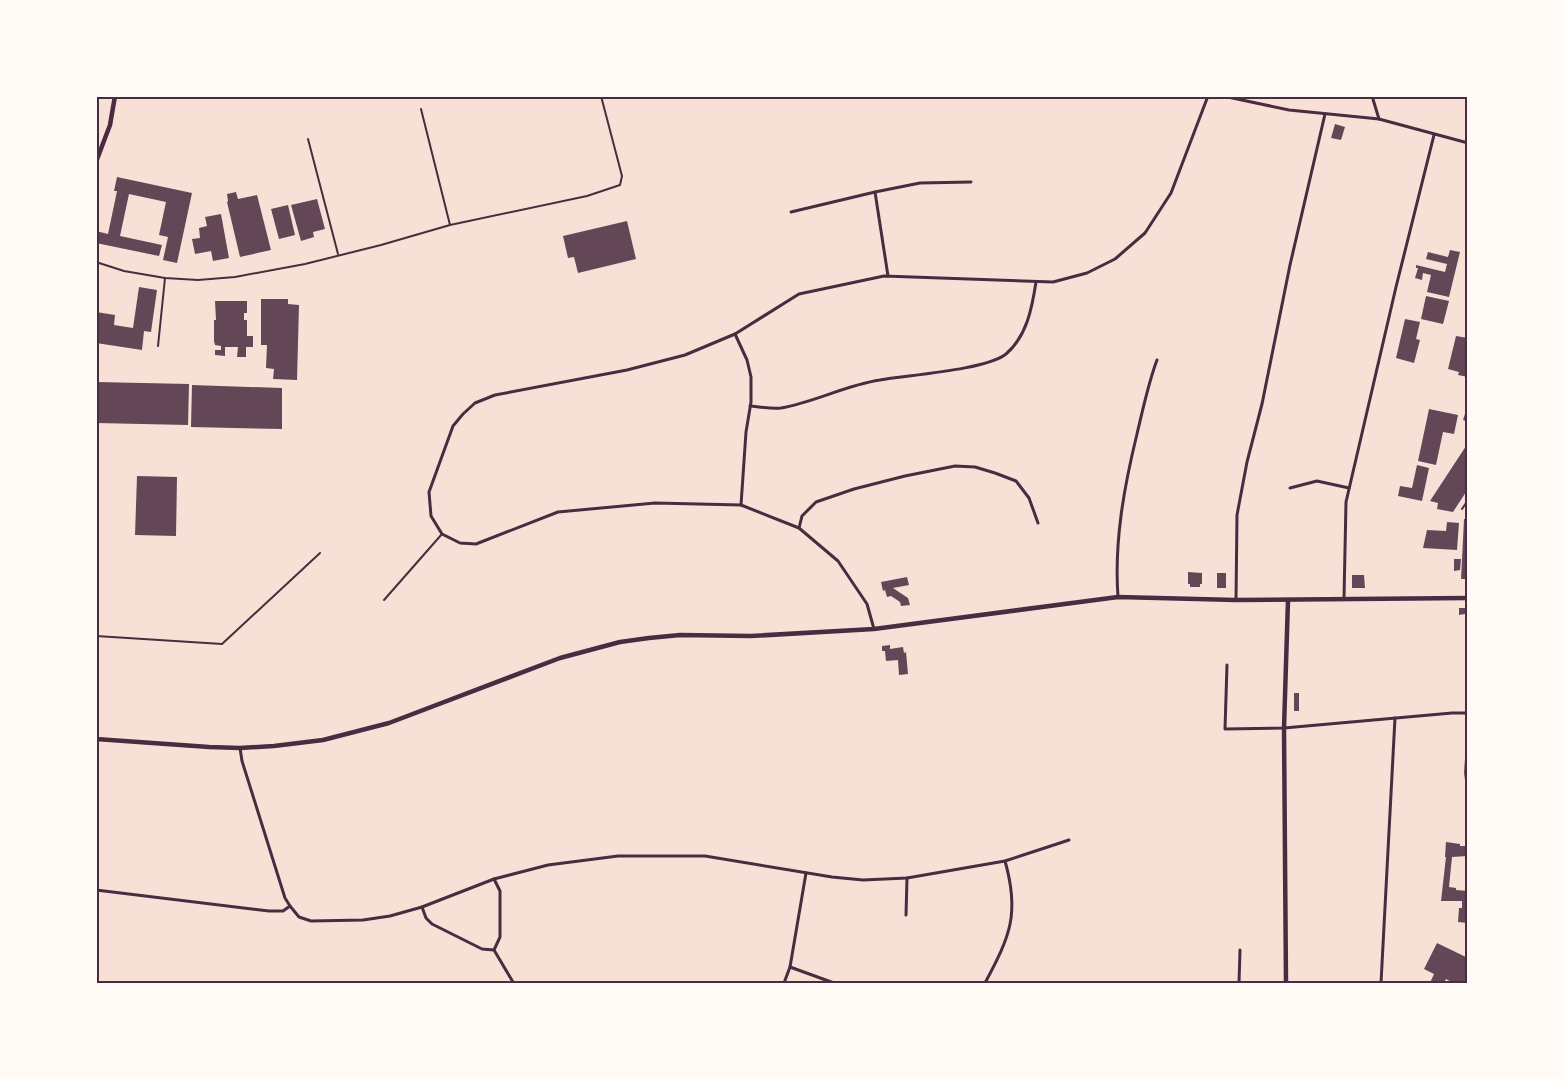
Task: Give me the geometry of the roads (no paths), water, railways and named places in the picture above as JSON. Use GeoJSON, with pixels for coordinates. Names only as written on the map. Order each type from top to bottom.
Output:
{"type":"FeatureCollection","features":[{"type":"Feature","properties":{"kind":"street"},"geometry":{"type":"LineString","coordinates":[[96,162],[110,125],[115,96]]}},
{"type":"Feature","properties":{"kind":"street"},"geometry":{"type":"LineString","coordinates":[[874,629],[867,604],[838,561],[799,528],[741,505],[655,503],[558,512],[476,544],[460,543],[442,534],[431,516],[429,492],[453,426],[475,403],[495,395],[627,370],[686,355],[735,334],[799,294],[888,276],[1053,282],[1087,272],[1116,259],[1145,233],[1171,193],[1208,96]]}},
{"type":"Feature","properties":{"kind":"street"},"geometry":{"type":"LineString","coordinates":[[1224,96],[1289,110],[1379,119],[1468,143]]}},
{"type":"Feature","properties":{"kind":"street"},"geometry":{"type":"LineString","coordinates":[[1372,96],[1379,119]]}},
{"type":"Feature","properties":{"kind":"street"},"geometry":{"type":"LineString","coordinates":[[1236,600],[1236,515],[1325,114]]}},
{"type":"Feature","properties":{"kind":"street"},"geometry":{"type":"LineString","coordinates":[[1344,598],[1346,502],[1396,287],[1434,135]]}},
{"type":"Feature","properties":{"kind":"street"},"geometry":{"type":"LineString","coordinates":[[791,212],[920,183],[971,182]]}},
{"type":"Feature","properties":{"kind":"street"},"geometry":{"type":"LineString","coordinates":[[875,192],[888,276]]}},
{"type":"Feature","properties":{"kind":"street"},"geometry":{"type":"LineString","coordinates":[[750,406],[779,408],[878,380],[964,368],[990,362],[1005,355],[1015,344],[1025,327],[1031,311],[1036,282]]}},
{"type":"Feature","properties":{"kind":"street"},"geometry":{"type":"LineString","coordinates":[[735,334],[747,360],[751,377],[741,505]]}},
{"type":"Feature","properties":{"kind":"street"},"geometry":{"type":"LineString","coordinates":[[1118,597],[1120,529],[1125,483],[1156,360]]}},
{"type":"Feature","properties":{"kind":"street"},"geometry":{"type":"LineString","coordinates":[[799,528],[802,516],[816,502],[854,489],[955,466],[975,467],[1016,482],[1029,498],[1038,523]]}},
{"type":"Feature","properties":{"kind":"street"},"geometry":{"type":"LineString","coordinates":[[1290,488],[1317,481],[1349,488]]}},
{"type":"Feature","properties":{"kind":"street"},"geometry":{"type":"LineString","coordinates":[[96,739],[240,748],[323,740],[389,724],[560,658],[620,642],[680,635],[751,636],[874,629],[1118,597],[1236,600],[1468,598]]}},
{"type":"Feature","properties":{"kind":"street"},"geometry":{"type":"LineString","coordinates":[[1286,983],[1284,728],[1288,600]]}},
{"type":"Feature","properties":{"kind":"street"},"geometry":{"type":"LineString","coordinates":[[1228,665],[1225,729],[1284,728],[1468,713]]}},
{"type":"Feature","properties":{"kind":"street"},"geometry":{"type":"LineString","coordinates":[[1381,983],[1395,718]]}},
{"type":"Feature","properties":{"kind":"street"},"geometry":{"type":"LineString","coordinates":[[240,748],[242,761],[285,898],[299,916],[311,921],[363,920],[390,916],[422,907],[494,878],[548,865],[618,856],[705,856],[832,877],[863,880],[907,878],[1006,861],[1069,840]]}},
{"type":"Feature","properties":{"kind":"street"},"geometry":{"type":"LineString","coordinates":[[985,983],[1008,933],[1013,908],[1012,884],[1006,861]]}},
{"type":"Feature","properties":{"kind":"street"},"geometry":{"type":"LineString","coordinates":[[784,983],[790,967],[806,873]]}},
{"type":"Feature","properties":{"kind":"street"},"geometry":{"type":"LineString","coordinates":[[494,878],[500,892],[500,936],[494,950]]}},
{"type":"Feature","properties":{"kind":"street"},"geometry":{"type":"LineString","coordinates":[[906,915],[907,878]]}},
{"type":"Feature","properties":{"kind":"street"},"geometry":{"type":"LineString","coordinates":[[96,890],[269,911],[283,911],[290,906]]}},
{"type":"Feature","properties":{"kind":"street"},"geometry":{"type":"LineString","coordinates":[[422,907],[426,918],[432,924],[482,949],[494,950]]}},
{"type":"Feature","properties":{"kind":"street"},"geometry":{"type":"LineString","coordinates":[[494,950],[513,982]]}},
{"type":"Feature","properties":{"kind":"street"},"geometry":{"type":"LineString","coordinates":[[1240,950],[1240,983]]}},
{"type":"Feature","properties":{"kind":"street"},"geometry":{"type":"LineString","coordinates":[[790,967],[834,983]]}},
{"type":"Feature","properties":{"kind":"lane"},"geometry":{"type":"LineString","coordinates":[[96,262],[124,271],[165,278],[198,280],[235,277],[300,265],[338,254],[381,245],[450,224],[587,196],[620,185],[622,176],[601,96]]}},
{"type":"Feature","properties":{"kind":"lane"},"geometry":{"type":"LineString","coordinates":[[420,109],[450,224]]}},
{"type":"Feature","properties":{"kind":"lane"},"geometry":{"type":"LineString","coordinates":[[308,139],[338,254]]}},
{"type":"Feature","properties":{"kind":"lane"},"geometry":{"type":"LineString","coordinates":[[158,346],[165,278]]}},
{"type":"Feature","properties":{"kind":"lane"},"geometry":{"type":"LineString","coordinates":[[1462,509],[1468,500]]}},
{"type":"Feature","properties":{"kind":"lane"},"geometry":{"type":"LineString","coordinates":[[384,600],[442,534]]}},
{"type":"Feature","properties":{"kind":"lane"},"geometry":{"type":"LineString","coordinates":[[96,636],[222,644],[320,553]]}}]}
